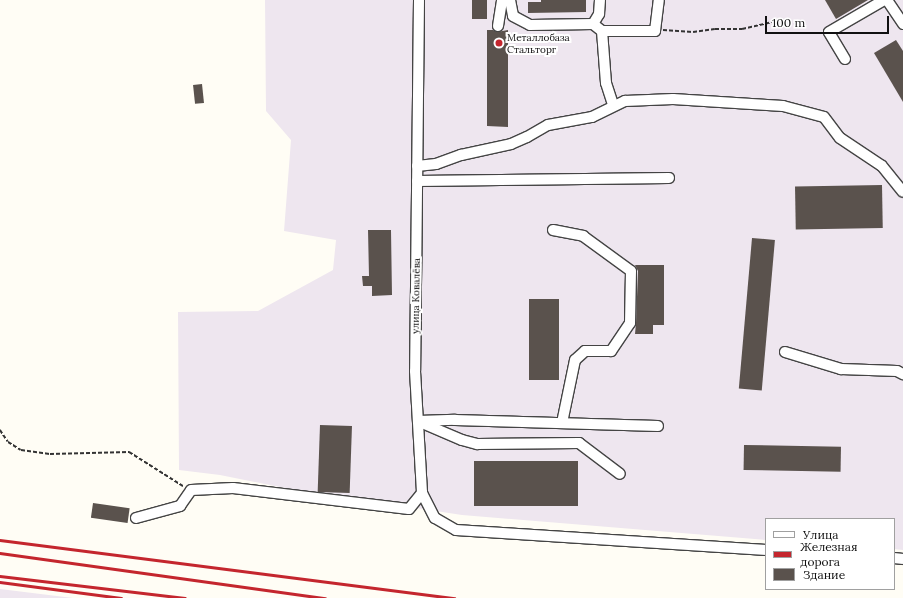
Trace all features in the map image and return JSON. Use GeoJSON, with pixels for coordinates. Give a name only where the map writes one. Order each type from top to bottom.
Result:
{"type":"FeatureCollection","features":[{"type":"Feature","properties":{"kind":"street","name":"улица Ковалёва"},"geometry":{"type":"LineString","coordinates":[[419,0],[415,372],[422,494],[435,518],[456,530],[765,550]]}},
{"type":"Feature","properties":{"kind":"street"},"geometry":{"type":"LineString","coordinates":[[498,26],[502,0]]}},
{"type":"Feature","properties":{"kind":"street"},"geometry":{"type":"LineString","coordinates":[[510,0],[514,16],[530,25],[593,24],[602,32],[655,31],[659,0]]}},
{"type":"Feature","properties":{"kind":"street"},"geometry":{"type":"LineString","coordinates":[[593,24],[599,14],[600,0]]}},
{"type":"Feature","properties":{"kind":"street"},"geometry":{"type":"LineString","coordinates":[[845,59],[829,32],[884,0]]}},
{"type":"Feature","properties":{"kind":"street"},"geometry":{"type":"LineString","coordinates":[[888,0],[903,24]]}},
{"type":"Feature","properties":{"kind":"street"},"geometry":{"type":"LineString","coordinates":[[602,32],[606,83],[613,105]]}},
{"type":"Feature","properties":{"kind":"street"},"geometry":{"type":"LineString","coordinates":[[417,166],[436,164],[461,155],[511,144],[548,126],[592,117],[613,105],[625,101],[673,98],[783,106],[824,117],[840,138],[882,166],[903,192]]}},
{"type":"Feature","properties":{"kind":"street"},"geometry":{"type":"LineString","coordinates":[[417,181],[669,178]]}},
{"type":"Feature","properties":{"kind":"street"},"geometry":{"type":"LineString","coordinates":[[553,230],[583,236],[631,271],[630,323],[611,351],[585,351],[575,360],[562,423]]}},
{"type":"Feature","properties":{"kind":"street"},"geometry":{"type":"LineString","coordinates":[[785,352],[841,369],[897,371],[903,374]]}},
{"type":"Feature","properties":{"kind":"street"},"geometry":{"type":"LineString","coordinates":[[418,421],[455,420],[658,426]]}},
{"type":"Feature","properties":{"kind":"street"},"geometry":{"type":"LineString","coordinates":[[418,421],[462,440],[478,444],[578,443],[620,474]]}},
{"type":"Feature","properties":{"kind":"street"},"geometry":{"type":"LineString","coordinates":[[136,518],[180,506],[191,490],[233,488],[409,509],[422,494]]}},
{"type":"Feature","properties":{"kind":"path"},"geometry":{"type":"LineString","coordinates":[[655,31],[742,30],[776,21]]}},
{"type":"Feature","properties":{"kind":"path"},"geometry":{"type":"LineString","coordinates":[[0,430],[8,442],[21,450],[50,454],[129,452],[150,464],[173,481],[191,490]]}},
{"type":"Feature","properties":{"kind":"shaded area"},"geometry":{"type":"Polygon","coordinates":[[[265,0],[903,0],[903,550],[895,549],[895,518],[765,518],[765,540],[462,515],[285,488],[220,475],[179,470],[178,312],[258,311],[333,270],[336,240],[284,231],[291,140],[266,111],[265,0]]]}},
{"type":"Feature","properties":{"kind":"shaded area"},"geometry":{"type":"Polygon","coordinates":[[[0,589],[73,598],[0,598],[0,589]]]}},
{"type":"Feature","properties":{"kind":"building"},"geometry":{"type":"Polygon","coordinates":[[[472,0],[487,0],[487,19],[472,19],[472,0]]]}},
{"type":"Feature","properties":{"kind":"building"},"geometry":{"type":"Polygon","coordinates":[[[541,0],[586,0],[586,12],[528,13],[528,2],[541,2],[541,0]]]}},
{"type":"Feature","properties":{"kind":"building"},"geometry":{"type":"Polygon","coordinates":[[[825,0],[868,0],[836,19],[825,0]]]}},
{"type":"Feature","properties":{"kind":"building"},"geometry":{"type":"Polygon","coordinates":[[[487,30],[497,32],[508,30],[508,127],[487,126],[487,30]]]}},
{"type":"Feature","properties":{"kind":"building"},"geometry":{"type":"Polygon","coordinates":[[[896,40],[903,51],[903,102],[874,53],[896,40]]]}},
{"type":"Feature","properties":{"kind":"building"},"geometry":{"type":"Polygon","coordinates":[[[202,84],[204,103],[195,104],[193,85],[202,84]]]}},
{"type":"Feature","properties":{"kind":"building"},"geometry":{"type":"Polygon","coordinates":[[[882,185],[883,228],[796,230],[795,187],[882,185]]]}},
{"type":"Feature","properties":{"kind":"building"},"geometry":{"type":"Polygon","coordinates":[[[368,230],[391,230],[392,295],[372,296],[372,286],[363,286],[362,276],[369,276],[368,230]]]}},
{"type":"Feature","properties":{"kind":"building"},"geometry":{"type":"Polygon","coordinates":[[[752,238],[775,240],[762,390],[739,388],[752,238]]]}},
{"type":"Feature","properties":{"kind":"building"},"geometry":{"type":"Polygon","coordinates":[[[635,265],[664,265],[664,325],[653,325],[653,334],[635,334],[638,271],[635,265]]]}},
{"type":"Feature","properties":{"kind":"building"},"geometry":{"type":"Polygon","coordinates":[[[529,299],[559,299],[559,380],[529,380],[529,299]]]}},
{"type":"Feature","properties":{"kind":"building"},"geometry":{"type":"Polygon","coordinates":[[[320,425],[352,426],[350,493],[318,492],[320,425]]]}},
{"type":"Feature","properties":{"kind":"building"},"geometry":{"type":"Polygon","coordinates":[[[744,445],[841,447],[841,472],[744,470],[744,445]]]}},
{"type":"Feature","properties":{"kind":"building"},"geometry":{"type":"Polygon","coordinates":[[[474,461],[578,461],[578,506],[474,506],[474,461]]]}},
{"type":"Feature","properties":{"kind":"building"},"geometry":{"type":"Polygon","coordinates":[[[93,503],[130,508],[128,523],[91,518],[93,503]]]}},
{"type":"Feature","properties":{"kind":"railway"},"geometry":{"type":"LineString","coordinates":[[0,540],[454,598]]}},
{"type":"Feature","properties":{"kind":"railway"},"geometry":{"type":"LineString","coordinates":[[0,553],[325,598]]}},
{"type":"Feature","properties":{"kind":"railway"},"geometry":{"type":"LineString","coordinates":[[0,576],[185,598]]}},
{"type":"Feature","properties":{"kind":"railway"},"geometry":{"type":"LineString","coordinates":[[0,582],[121,598]]}},
{"type":"Feature","properties":{"kind":"place","name":"Металлобаза Стальторг"},"geometry":{"type":"Point","coordinates":[499,43]}}]}
